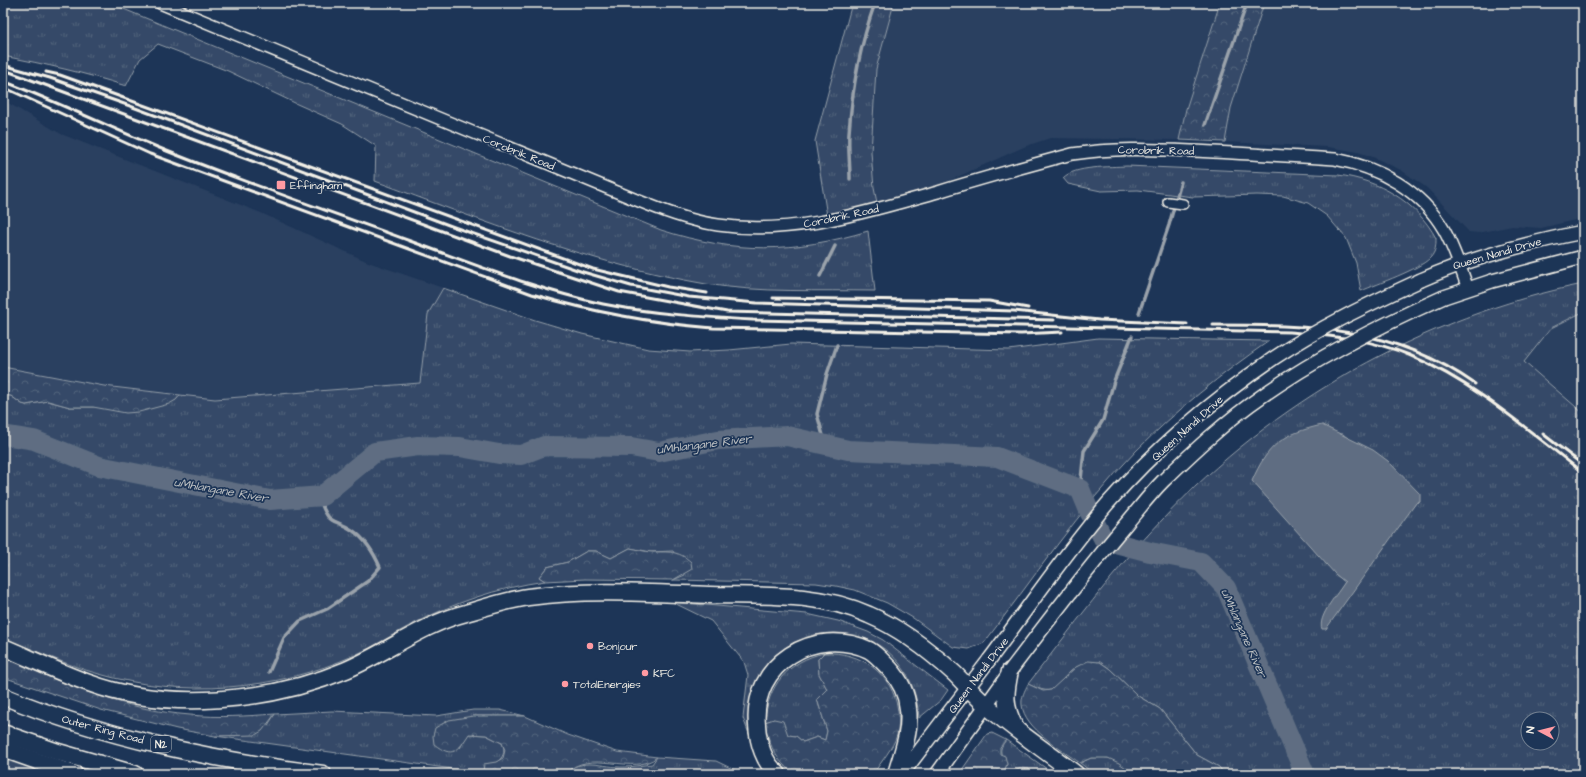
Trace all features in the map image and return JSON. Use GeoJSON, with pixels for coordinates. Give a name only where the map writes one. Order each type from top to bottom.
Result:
{"type":"FeatureCollection","features":[{"type":"Feature","properties":{"kind":"highway"},"geometry":{"type":"LineString","coordinates":[[3,647],[90,684],[121,692],[152,697],[222,699],[260,695],[327,678],[363,663],[426,629],[462,614],[525,598],[601,592],[791,597],[823,600],[845,605],[872,616],[929,652],[987,706],[1076,774]]}},
{"type":"Feature","properties":{"kind":"highway"},"geometry":{"type":"LineString","coordinates":[[778,774],[769,763],[759,742],[756,720],[759,696],[770,675],[785,658],[804,648],[825,642],[838,642],[869,650],[895,675],[905,694],[908,708],[909,726],[896,774]]}},
{"type":"Feature","properties":{"kind":"highway"},"geometry":{"type":"LineString","coordinates":[[1010,671],[1006,700],[1008,712],[1016,729]]}},
{"type":"Feature","properties":{"kind":"highway","name":"Outer Ring Road"},"geometry":{"type":"LineString","coordinates":[[3,696],[62,718],[162,745],[279,768],[324,774]]}},
{"type":"Feature","properties":{"kind":"highway"},"geometry":{"type":"LineString","coordinates":[[3,733],[58,752],[135,774]]}},
{"type":"Feature","properties":{"kind":"highway"},"geometry":{"type":"LineString","coordinates":[[3,749],[74,774]]}},
{"type":"Feature","properties":{"kind":"main road","name":"Queen Nandi Drive"},"geometry":{"type":"LineString","coordinates":[[902,774],[1108,503],[1180,432],[1225,394],[1275,358],[1363,307],[1458,263],[1500,250],[1583,232]]}},
{"type":"Feature","properties":{"kind":"main road","name":"Queen Nandi Drive"},"geometry":{"type":"LineString","coordinates":[[937,774],[987,706],[1010,671],[1077,582],[1162,482],[1212,436],[1260,397],[1332,351],[1393,319],[1444,297],[1468,289],[1583,258]]}},
{"type":"Feature","properties":{"kind":"street","name":"Corobrik Road"},"geometry":{"type":"LineString","coordinates":[[160,3],[674,215],[717,225],[749,228],[818,224],[863,213],[1040,163],[1091,151],[1129,149],[1335,159],[1364,166],[1390,178],[1412,193],[1433,214],[1444,230],[1468,289]]}},
{"type":"Feature","properties":{"kind":"street"},"geometry":{"type":"LineString","coordinates":[[1168,202],[1183,204]]}},
{"type":"Feature","properties":{"kind":"shaded area"},"geometry":{"type":"Polygon","coordinates":[[[894,3],[1220,3],[1186,109],[1179,140],[1050,138],[1026,146],[946,182],[877,203],[874,188],[871,152],[876,69],[894,3]]]}},
{"type":"Feature","properties":{"kind":"shaded area"},"geometry":{"type":"Polygon","coordinates":[[[1264,3],[1583,3],[1583,218],[1541,228],[1512,226],[1478,233],[1469,232],[1427,188],[1401,170],[1373,157],[1358,152],[1328,147],[1225,142],[1231,108],[1264,3]]]}},
{"type":"Feature","properties":{"kind":"shaded area"},"geometry":{"type":"Polygon","coordinates":[[[3,100],[61,134],[261,213],[368,262],[443,288],[428,314],[420,383],[215,399],[104,386],[3,367],[3,100]]]}},
{"type":"Feature","properties":{"kind":"shaded area"},"geometry":{"type":"Polygon","coordinates":[[[1583,312],[1583,413],[1523,362],[1551,328],[1583,312]]]}},
{"type":"Feature","properties":{"kind":"shaded area"},"geometry":{"type":"Polygon","coordinates":[[[1322,425],[1373,450],[1388,461],[1420,494],[1420,502],[1416,503],[1326,629],[1322,629],[1322,618],[1345,582],[1335,574],[1252,481],[1264,458],[1278,442],[1297,432],[1322,425]]]}},
{"type":"Feature","properties":{"kind":"green space"},"geometry":{"type":"Polygon","coordinates":[[[3,3],[109,3],[661,230],[688,238],[740,247],[764,248],[815,244],[868,231],[875,291],[769,290],[706,284],[621,265],[538,240],[375,181],[376,146],[342,124],[228,71],[158,44],[140,59],[126,86],[65,69],[3,56],[3,3]]]}},
{"type":"Feature","properties":{"kind":"green space"},"geometry":{"type":"Polygon","coordinates":[[[852,3],[894,3],[876,69],[871,152],[874,188],[877,203],[827,216],[815,141],[852,3]]]}},
{"type":"Feature","properties":{"kind":"green space"},"geometry":{"type":"Polygon","coordinates":[[[1220,3],[1264,3],[1231,108],[1225,142],[1179,140],[1186,109],[1220,3]]]}},
{"type":"Feature","properties":{"kind":"green space"},"geometry":{"type":"Polygon","coordinates":[[[1127,166],[1338,175],[1353,178],[1381,187],[1407,203],[1428,225],[1436,238],[1435,248],[1430,258],[1417,267],[1361,291],[1356,263],[1346,238],[1327,216],[1308,203],[1283,196],[1257,195],[1193,197],[1138,190],[1101,191],[1068,184],[1063,178],[1075,171],[1084,169],[1127,166]]]}},
{"type":"Feature","properties":{"kind":"green space"},"geometry":{"type":"Polygon","coordinates":[[[1583,284],[1583,312],[1551,328],[1524,362],[1583,413],[1583,774],[1224,774],[1219,767],[1197,755],[1160,709],[1138,696],[1110,669],[1100,662],[1075,668],[1050,690],[1045,690],[1028,684],[1126,559],[1205,477],[1252,438],[1302,402],[1354,370],[1409,342],[1465,318],[1524,298],[1583,284]],[[1322,425],[1335,574],[1345,582],[1325,613],[1416,503],[1420,502],[1343,434],[1336,433],[1322,425]]]}},
{"type":"Feature","properties":{"kind":"green space"},"geometry":{"type":"Polygon","coordinates":[[[443,288],[535,320],[582,334],[648,349],[690,352],[791,344],[1009,350],[1098,338],[1269,341],[1200,393],[1167,421],[1136,451],[1095,497],[1057,545],[984,643],[969,649],[953,647],[913,618],[887,603],[855,590],[816,583],[673,580],[685,575],[673,551],[651,552],[630,548],[611,558],[596,551],[587,551],[568,562],[547,567],[539,577],[545,581],[493,592],[459,603],[411,625],[355,655],[293,677],[261,683],[228,687],[196,688],[131,682],[74,666],[3,637],[3,395],[11,396],[22,404],[26,405],[48,401],[70,407],[93,407],[176,400],[180,395],[215,399],[420,383],[428,314],[443,288]]]}},
{"type":"Feature","properties":{"kind":"green space"},"geometry":{"type":"Polygon","coordinates":[[[3,367],[104,386],[180,395],[176,400],[169,404],[139,412],[126,413],[93,407],[70,407],[48,401],[26,405],[22,404],[11,396],[3,395],[3,367]]]}},
{"type":"Feature","properties":{"kind":"green space"},"geometry":{"type":"Polygon","coordinates":[[[630,548],[649,552],[668,552],[682,555],[691,562],[692,569],[673,580],[585,579],[545,581],[539,577],[547,567],[568,562],[587,551],[596,551],[611,558],[630,548]]]}},
{"type":"Feature","properties":{"kind":"green space"},"geometry":{"type":"Polygon","coordinates":[[[672,602],[807,614],[838,621],[868,632],[883,640],[948,690],[941,700],[919,718],[909,678],[887,651],[858,636],[826,633],[795,642],[769,662],[752,693],[749,734],[743,718],[748,675],[744,662],[711,621],[672,602]]]}},
{"type":"Feature","properties":{"kind":"green space"},"geometry":{"type":"Polygon","coordinates":[[[824,653],[818,659],[819,674],[827,689],[817,699],[827,731],[825,740],[817,737],[803,742],[796,736],[788,735],[774,719],[765,722],[767,709],[775,686],[790,669],[800,662],[824,653]]]}},
{"type":"Feature","properties":{"kind":"green space"},"geometry":{"type":"Polygon","coordinates":[[[824,653],[837,653],[862,660],[882,675],[895,698],[899,717],[897,735],[890,750],[873,774],[794,774],[782,763],[774,751],[768,737],[765,722],[774,719],[783,721],[788,735],[796,736],[803,742],[817,737],[825,740],[827,731],[817,699],[827,689],[819,674],[818,659],[824,653]]]}},
{"type":"Feature","properties":{"kind":"green space"},"geometry":{"type":"Polygon","coordinates":[[[3,657],[71,686],[141,708],[201,716],[275,714],[262,731],[255,735],[215,736],[177,729],[101,710],[3,677],[3,657]]]}},
{"type":"Feature","properties":{"kind":"green space"},"geometry":{"type":"Polygon","coordinates":[[[1088,661],[1100,662],[1110,669],[1138,696],[1160,709],[1197,755],[1219,767],[1224,774],[1133,773],[1119,763],[1108,758],[1091,758],[1080,763],[1045,738],[1029,722],[1024,714],[1022,699],[1028,684],[1043,691],[1051,690],[1076,667],[1088,661]]]}},
{"type":"Feature","properties":{"kind":"green space"},"geometry":{"type":"Polygon","coordinates":[[[473,710],[500,710],[525,716],[473,716],[460,748],[468,734],[486,735],[502,743],[504,748],[504,753],[500,760],[483,771],[489,774],[215,736],[234,735],[268,725],[275,714],[332,711],[436,716],[473,710]]]}},
{"type":"Feature","properties":{"kind":"green space"},"geometry":{"type":"Polygon","coordinates":[[[473,716],[525,716],[568,735],[617,752],[657,757],[647,762],[636,764],[599,762],[586,763],[575,766],[565,774],[489,774],[483,771],[484,764],[496,762],[503,758],[505,750],[502,743],[486,735],[469,734],[458,749],[451,752],[441,749],[434,744],[433,736],[435,728],[449,720],[473,716]]]}},
{"type":"Feature","properties":{"kind":"green space"},"geometry":{"type":"Polygon","coordinates":[[[992,733],[1006,740],[1000,747],[1000,754],[1005,756],[1007,764],[1003,774],[959,774],[987,734],[992,733]]]}},
{"type":"Feature","properties":{"kind":"green space"},"geometry":{"type":"Polygon","coordinates":[[[1006,740],[1054,774],[1031,774],[1029,769],[1015,771],[1014,774],[1003,774],[1007,764],[1001,755],[1001,749],[1006,740]]]}},
{"type":"Feature","properties":{"kind":"green space"},"geometry":{"type":"Polygon","coordinates":[[[3,756],[56,774],[6,773],[3,771],[3,756]]]}},
{"type":"Feature","properties":{"kind":"green space"},"geometry":{"type":"Polygon","coordinates":[[[657,757],[716,761],[743,774],[565,774],[578,765],[593,764],[627,767],[652,764],[657,757]]]}},
{"type":"Feature","properties":{"kind":"green space"},"geometry":{"type":"Polygon","coordinates":[[[1091,758],[1113,759],[1132,771],[1143,774],[1094,774],[1080,763],[1091,758]]]}},
{"type":"Feature","properties":{"kind":"green space"},"geometry":{"type":"Polygon","coordinates":[[[1021,768],[1029,769],[1031,774],[1014,774],[1015,771],[1021,768]]]}},
{"type":"Feature","properties":{"kind":"waterway"},"geometry":{"type":"LineString","coordinates":[[850,179],[849,139],[852,100],[861,51],[875,3]]}},
{"type":"Feature","properties":{"kind":"waterway"},"geometry":{"type":"LineString","coordinates":[[1205,125],[1247,3]]}},
{"type":"Feature","properties":{"kind":"waterway"},"geometry":{"type":"LineString","coordinates":[[1139,313],[1169,225],[1181,182]]}},
{"type":"Feature","properties":{"kind":"waterway"},"geometry":{"type":"LineString","coordinates":[[820,276],[835,246]]}},
{"type":"Feature","properties":{"kind":"waterway"},"geometry":{"type":"LineString","coordinates":[[1080,489],[1084,451],[1103,420],[1114,381],[1132,336]]}},
{"type":"Feature","properties":{"kind":"waterway"},"geometry":{"type":"LineString","coordinates":[[837,345],[827,374],[817,414],[824,439],[842,448]]}},
{"type":"Feature","properties":{"kind":"waterway","name":"uMhlangane River"},"geometry":{"type":"LineString","coordinates":[[3,435],[34,440],[99,466],[270,500],[322,496],[375,452],[418,446],[460,447],[499,454],[521,455],[544,446],[631,447],[659,452],[718,440],[787,436],[848,450],[997,457],[1080,489],[1104,540],[1150,552],[1201,562],[1226,588],[1305,774]]}},
{"type":"Feature","properties":{"kind":"waterway"},"geometry":{"type":"LineString","coordinates":[[269,672],[284,638],[300,621],[327,609],[368,581],[380,567],[372,551],[361,537],[352,530],[329,518],[323,509],[320,500],[333,487]]}},
{"type":"Feature","properties":{"kind":"railway"},"geometry":{"type":"LineString","coordinates":[[3,65],[50,78],[130,106],[454,227],[583,272],[631,286],[689,297],[757,303],[1014,311],[1099,320],[1187,324]]}},
{"type":"Feature","properties":{"kind":"railway"},"geometry":{"type":"LineString","coordinates":[[7,71],[510,256],[619,292],[727,312],[1054,320]]}},
{"type":"Feature","properties":{"kind":"railway"},"geometry":{"type":"LineString","coordinates":[[46,72],[60,75],[110,93],[593,269],[668,287],[707,293]]}},
{"type":"Feature","properties":{"kind":"railway"},"geometry":{"type":"LineString","coordinates":[[3,81],[188,160],[251,184],[506,276],[603,304],[659,313],[753,320],[1290,332],[1351,339],[1380,345],[1409,355],[1456,379],[1500,408],[1583,473]]}},
{"type":"Feature","properties":{"kind":"railway"},"geometry":{"type":"LineString","coordinates":[[3,87],[150,154],[532,294],[577,306],[644,320],[713,328],[1021,334],[1062,332]]}},
{"type":"Feature","properties":{"kind":"railway"},"geometry":{"type":"LineString","coordinates":[[773,298],[989,301],[1028,308]]}},
{"type":"Feature","properties":{"kind":"railway"},"geometry":{"type":"LineString","coordinates":[[1213,325],[1316,328],[1381,340],[1413,350],[1444,365],[1475,384]]}},
{"type":"Feature","properties":{"kind":"railway"},"geometry":{"type":"LineString","coordinates":[[1543,434],[1583,465]]}},
{"type":"Feature","properties":{"kind":"place","name":"Effingham"},"geometry":{"type":"Point","coordinates":[281,185]}},
{"type":"Feature","properties":{"kind":"place","name":"Bonjour"},"geometry":{"type":"Point","coordinates":[590,646]}},
{"type":"Feature","properties":{"kind":"place","name":"KFC"},"geometry":{"type":"Point","coordinates":[645,673]}},
{"type":"Feature","properties":{"kind":"place","name":"TotalEnergies"},"geometry":{"type":"Point","coordinates":[565,684]}}]}
